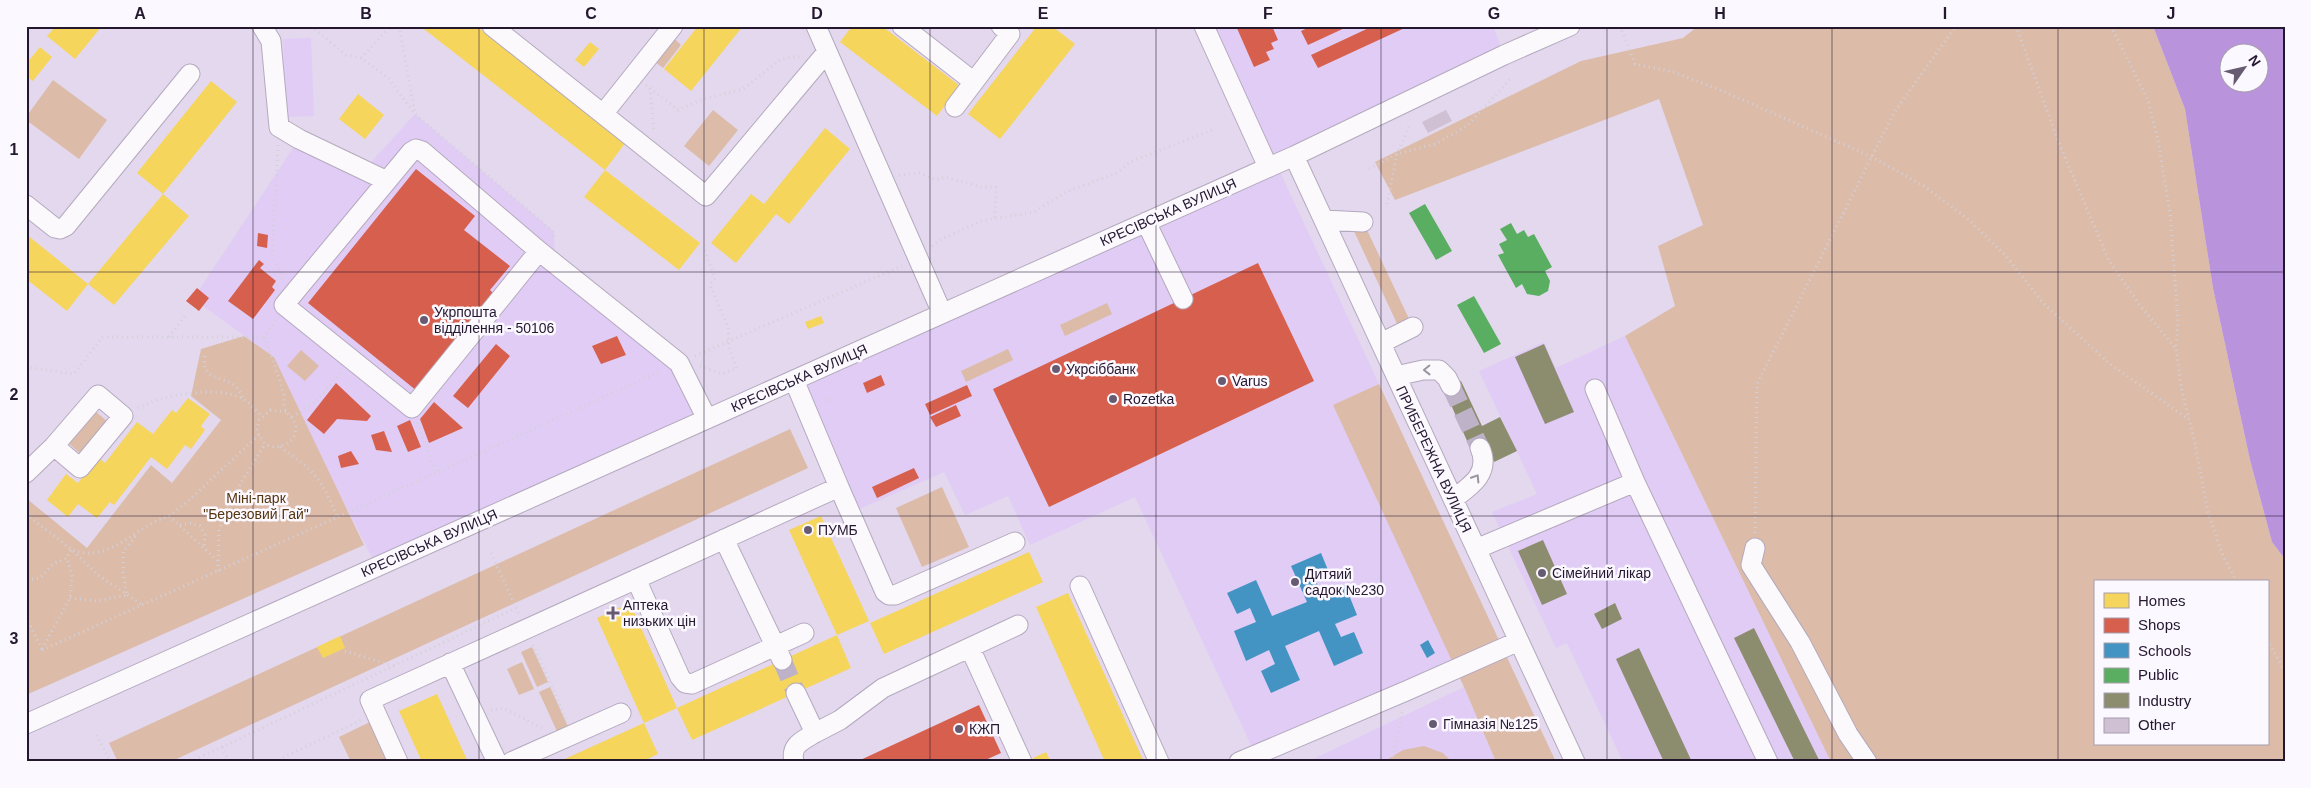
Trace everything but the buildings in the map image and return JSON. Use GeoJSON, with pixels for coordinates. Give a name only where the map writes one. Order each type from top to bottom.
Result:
{"type":"FeatureCollection","features":[{"type":"Feature","properties":{"kind":"street"},"geometry":{"type":"LineString","coordinates":[[262,26],[271,41],[279,127],[299,140],[387,181]]}},
{"type":"Feature","properties":{"kind":"street"},"geometry":{"type":"LineString","coordinates":[[492,26],[706,196],[825,36]]}},
{"type":"Feature","properties":{"kind":"street"},"geometry":{"type":"LineString","coordinates":[[603,114],[673,26]]}},
{"type":"Feature","properties":{"kind":"street"},"geometry":{"type":"LineString","coordinates":[[902,26],[974,82]]}},
{"type":"Feature","properties":{"kind":"street"},"geometry":{"type":"LineString","coordinates":[[955,107],[1010,34],[1001,26]]}},
{"type":"Feature","properties":{"kind":"street"},"geometry":{"type":"LineString","coordinates":[[1204,26],[1268,167]]}},
{"type":"Feature","properties":{"kind":"street","name":"КРЕСІВСЬКА ВУЛИЦЯ"},"geometry":{"type":"LineString","coordinates":[[26,724],[1294,156],[1496,59],[1570,26]]}},
{"type":"Feature","properties":{"kind":"street"},"geometry":{"type":"LineString","coordinates":[[825,36],[879,170],[942,313]]}},
{"type":"Feature","properties":{"kind":"street"},"geometry":{"type":"LineString","coordinates":[[26,205],[55,228],[60,229],[66,226],[190,74]]}},
{"type":"Feature","properties":{"kind":"street"},"geometry":{"type":"LineString","coordinates":[[539,251],[412,408],[284,305],[411,152],[416,149],[422,151],[539,251],[682,362],[707,419]]}},
{"type":"Feature","properties":{"kind":"street","name":"ПРИБЕРЕЖНА ВУЛИЦЯ"},"geometry":{"type":"LineString","coordinates":[[1294,156],[1575,762]]}},
{"type":"Feature","properties":{"kind":"street"},"geometry":{"type":"LineString","coordinates":[[1324,220],[1363,222]]}},
{"type":"Feature","properties":{"kind":"street"},"geometry":{"type":"LineString","coordinates":[[1146,222],[1183,299]]}},
{"type":"Feature","properties":{"kind":"street"},"geometry":{"type":"LineString","coordinates":[[1381,343],[1413,327]]}},
{"type":"Feature","properties":{"kind":"street"},"geometry":{"type":"LineString","coordinates":[[1396,376],[1423,370],[1439,370],[1448,378],[1451,386]]}},
{"type":"Feature","properties":{"kind":"street"},"geometry":{"type":"LineString","coordinates":[[794,380],[885,592],[889,595],[895,595],[1015,542]]}},
{"type":"Feature","properties":{"kind":"street"},"geometry":{"type":"LineString","coordinates":[[1595,389],[1635,482],[1768,762]]}},
{"type":"Feature","properties":{"kind":"street"},"geometry":{"type":"LineString","coordinates":[[26,473],[54,446],[98,395],[123,416],[80,468],[54,446]]}},
{"type":"Feature","properties":{"kind":"street"},"geometry":{"type":"LineString","coordinates":[[1453,498],[1476,482],[1481,470],[1483,455],[1480,448]]}},
{"type":"Feature","properties":{"kind":"street"},"geometry":{"type":"LineString","coordinates":[[1476,549],[1635,482]]}},
{"type":"Feature","properties":{"kind":"street"},"geometry":{"type":"LineString","coordinates":[[398,762],[370,700],[839,487]]}},
{"type":"Feature","properties":{"kind":"street"},"geometry":{"type":"LineString","coordinates":[[724,539],[779,653]]}},
{"type":"Feature","properties":{"kind":"street"},"geometry":{"type":"LineString","coordinates":[[1755,548],[1751,565],[1800,642],[1848,734],[1867,762]]}},
{"type":"Feature","properties":{"kind":"street"},"geometry":{"type":"LineString","coordinates":[[636,579],[680,678],[685,683],[692,684],[779,653],[804,633]]}},
{"type":"Feature","properties":{"kind":"street"},"geometry":{"type":"LineString","coordinates":[[1080,586],[1159,762]]}},
{"type":"Feature","properties":{"kind":"street"},"geometry":{"type":"LineString","coordinates":[[794,762],[793,751],[796,744],[840,720],[883,688],[1018,625]]}},
{"type":"Feature","properties":{"kind":"street"},"geometry":{"type":"LineString","coordinates":[[1239,762],[1406,691],[1518,640]]}},
{"type":"Feature","properties":{"kind":"street"},"geometry":{"type":"LineString","coordinates":[[970,648],[1022,762]]}},
{"type":"Feature","properties":{"kind":"street"},"geometry":{"type":"LineString","coordinates":[[450,663],[497,762]]}},
{"type":"Feature","properties":{"kind":"street"},"geometry":{"type":"LineString","coordinates":[[796,693],[815,733]]}},
{"type":"Feature","properties":{"kind":"street"},"geometry":{"type":"LineString","coordinates":[[511,762],[621,713]]}},
{"type":"Feature","properties":{"kind":"path"},"geometry":{"type":"LineString","coordinates":[[311,26],[346,55],[360,58],[389,79],[415,114],[554,232]]}},
{"type":"Feature","properties":{"kind":"path"},"geometry":{"type":"LineString","coordinates":[[360,58],[391,26]]}},
{"type":"Feature","properties":{"kind":"path"},"geometry":{"type":"LineString","coordinates":[[399,26],[415,114]]}},
{"type":"Feature","properties":{"kind":"path"},"geometry":{"type":"LineString","coordinates":[[1620,26],[1635,64],[1673,72],[1872,157],[1924,186],[1969,220],[2005,255],[2044,304],[2110,364],[2188,419]]}},
{"type":"Feature","properties":{"kind":"path"},"geometry":{"type":"LineString","coordinates":[[1755,548],[1757,384],[1895,111],[1956,26]]}},
{"type":"Feature","properties":{"kind":"path"},"geometry":{"type":"LineString","coordinates":[[2016,26],[2058,143],[2109,261],[2139,304],[2176,348]]}},
{"type":"Feature","properties":{"kind":"path"},"geometry":{"type":"LineString","coordinates":[[2111,26],[2148,100],[2158,140],[2170,213],[2178,321],[2176,348],[2182,392],[2208,513],[2223,556],[2236,580]]}},
{"type":"Feature","properties":{"kind":"path"},"geometry":{"type":"LineString","coordinates":[[635,74],[678,110],[700,100],[743,89],[781,59],[825,36]]}},
{"type":"Feature","properties":{"kind":"path"},"geometry":{"type":"LineString","coordinates":[[648,58],[656,156]]}},
{"type":"Feature","properties":{"kind":"path"},"geometry":{"type":"LineString","coordinates":[[1369,169],[1396,154],[1435,144],[1467,126],[1512,77]]}},
{"type":"Feature","properties":{"kind":"path"},"geometry":{"type":"LineString","coordinates":[[1387,204],[1396,154],[1410,124]]}},
{"type":"Feature","properties":{"kind":"path"},"geometry":{"type":"LineString","coordinates":[[279,127],[272,254],[282,274],[284,305],[265,337],[284,394],[286,412]]}},
{"type":"Feature","properties":{"kind":"path"},"geometry":{"type":"LineString","coordinates":[[42,650],[729,341],[918,259],[940,240],[981,221],[1034,212],[1066,192],[1117,172],[1130,162],[1215,129]]}},
{"type":"Feature","properties":{"kind":"path"},"geometry":{"type":"LineString","coordinates":[[879,170],[900,175],[920,173],[936,180],[945,177],[981,187],[996,187],[995,219]]}},
{"type":"Feature","properties":{"kind":"path"},"geometry":{"type":"LineString","coordinates":[[682,362],[722,374],[737,368],[729,348],[728,327],[710,285],[714,278],[704,249]]}},
{"type":"Feature","properties":{"kind":"path"},"geometry":{"type":"LineString","coordinates":[[169,337],[187,312]]}},
{"type":"Feature","properties":{"kind":"path"},"geometry":{"type":"LineString","coordinates":[[26,367],[74,374],[102,337],[265,337]]}},
{"type":"Feature","properties":{"kind":"path"},"geometry":{"type":"LineString","coordinates":[[206,356],[204,363],[207,372],[218,379],[234,385],[244,399],[262,416]]}},
{"type":"Feature","properties":{"kind":"path"},"geometry":{"type":"LineString","coordinates":[[292,417],[316,401],[352,360]]}},
{"type":"Feature","properties":{"kind":"path"},"geometry":{"type":"LineString","coordinates":[[123,416],[149,401],[183,394],[209,392],[229,394],[244,399]]}},
{"type":"Feature","properties":{"kind":"path"},"geometry":{"type":"LineString","coordinates":[[825,400],[832,398]]}},
{"type":"Feature","properties":{"kind":"path"},"geometry":{"type":"LineString","coordinates":[[412,408],[436,472]]}},
{"type":"Feature","properties":{"kind":"path"},"geometry":{"type":"LineString","coordinates":[[280,447],[290,442],[296,427],[292,417],[286,412],[275,409],[262,416],[257,427],[258,434],[266,444],[280,447],[314,472],[328,494],[337,517]]}},
{"type":"Feature","properties":{"kind":"path"},"geometry":{"type":"LineString","coordinates":[[71,549],[83,554],[100,552],[136,535],[160,518],[169,516],[187,502],[258,434]]}},
{"type":"Feature","properties":{"kind":"path"},"geometry":{"type":"LineString","coordinates":[[218,570],[219,530],[228,504],[266,444]]}},
{"type":"Feature","properties":{"kind":"path"},"geometry":{"type":"LineString","coordinates":[[26,514],[71,549],[98,575],[142,604]]}},
{"type":"Feature","properties":{"kind":"path"},"geometry":{"type":"LineString","coordinates":[[169,516],[218,561]]}},
{"type":"Feature","properties":{"kind":"path"},"geometry":{"type":"LineString","coordinates":[[180,526],[191,523],[200,526],[206,535],[204,548]]}},
{"type":"Feature","properties":{"kind":"path"},"geometry":{"type":"LineString","coordinates":[[127,595],[123,572],[123,552],[136,535]]}},
{"type":"Feature","properties":{"kind":"path"},"geometry":{"type":"LineString","coordinates":[[42,650],[70,598],[72,577],[67,558],[71,549]]}},
{"type":"Feature","properties":{"kind":"path"},"geometry":{"type":"LineString","coordinates":[[491,553],[573,734]]}},
{"type":"Feature","properties":{"kind":"path"},"geometry":{"type":"LineString","coordinates":[[32,579],[40,578],[53,564],[67,558]]}},
{"type":"Feature","properties":{"kind":"path"},"geometry":{"type":"LineString","coordinates":[[70,598],[98,601],[127,595]]}},
{"type":"Feature","properties":{"kind":"path"},"geometry":{"type":"LineString","coordinates":[[190,762],[516,608]]}},
{"type":"Feature","properties":{"kind":"path"},"geometry":{"type":"LineString","coordinates":[[26,616],[42,650]]}},
{"type":"Feature","properties":{"kind":"path"},"geometry":{"type":"LineString","coordinates":[[2268,642],[2285,671]]}},
{"type":"Feature","properties":{"kind":"path"},"geometry":{"type":"LineString","coordinates":[[1392,762],[1406,691]]}},
{"type":"Feature","properties":{"kind":"path"},"geometry":{"type":"LineString","coordinates":[[274,762],[376,713]]}},
{"type":"Feature","properties":{"kind":"path"},"geometry":{"type":"LineString","coordinates":[[97,735],[110,762]]}},
{"type":"Feature","properties":{"kind":"path"},"geometry":{"type":"LineString","coordinates":[[222,747],[229,762]]}},
{"type":"Feature","properties":{"kind":"shaded area"},"geometry":{"type":"Polygon","coordinates":[[[1204,26],[1493,26],[1504,55],[1268,167],[1204,26]]]}},
{"type":"Feature","properties":{"kind":"shaded area"},"geometry":{"type":"Polygon","coordinates":[[[2153,26],[2285,26],[2285,559],[2272,542],[2250,460],[2213,288],[2185,109],[2153,26]]]}},
{"type":"Feature","properties":{"kind":"shaded area"},"geometry":{"type":"Polygon","coordinates":[[[311,38],[314,116],[286,117],[283,39],[311,38]]]}},
{"type":"Feature","properties":{"kind":"shaded area"},"geometry":{"type":"Polygon","coordinates":[[[415,114],[554,232],[555,263],[679,363],[707,419],[377,567],[314,444],[274,357],[193,299],[299,139],[364,170],[415,114]]]}},
{"type":"Feature","properties":{"kind":"shaded area"},"geometry":{"type":"Polygon","coordinates":[[[1280,172],[1379,384],[1334,406],[1455,667],[1257,758],[1135,497],[1030,545],[1008,496],[965,515],[944,472],[841,517],[787,391],[1280,172]]]}},
{"type":"Feature","properties":{"kind":"shaded area"},"geometry":{"type":"Polygon","coordinates":[[[1625,336],[1831,762],[1623,762],[1567,643],[1556,648],[1492,512],[1537,494],[1479,371],[1544,342],[1556,368],[1625,336]]]}},
{"type":"Feature","properties":{"kind":"shaded area","name":"Гімназія №125"},"geometry":{"type":"Polygon","coordinates":[[[1464,687],[1496,762],[1307,762],[1464,687]]]}},
{"type":"Feature","properties":{"kind":"green space"},"geometry":{"type":"Polygon","coordinates":[[[1698,26],[2153,26],[2185,109],[2213,288],[2250,460],[2272,542],[2285,559],[2285,762],[1831,762],[1625,336],[1675,306],[1658,246],[1703,225],[1659,99],[1395,200],[1375,162],[1581,61],[1683,38],[1698,26]]]}},
{"type":"Feature","properties":{"kind":"green space"},"geometry":{"type":"Polygon","coordinates":[[[674,38],[681,45],[663,68],[655,62],[674,38]]]}},
{"type":"Feature","properties":{"kind":"green space"},"geometry":{"type":"Polygon","coordinates":[[[53,80],[107,120],[79,159],[26,120],[26,117],[53,80]]]}},
{"type":"Feature","properties":{"kind":"green space"},"geometry":{"type":"Polygon","coordinates":[[[713,110],[738,130],[709,166],[684,146],[713,110]]]}},
{"type":"Feature","properties":{"kind":"green space"},"geometry":{"type":"Polygon","coordinates":[[[1353,229],[1367,230],[1411,323],[1399,328],[1353,229]]]}},
{"type":"Feature","properties":{"kind":"green space"},"geometry":{"type":"Polygon","coordinates":[[[1107,303],[1112,314],[1065,336],[1060,325],[1107,303]]]}},
{"type":"Feature","properties":{"kind":"green space","name":"Міні-парк \"Березовий Гай\""},"geometry":{"type":"Polygon","coordinates":[[[244,336],[274,357],[364,545],[26,695],[26,498],[87,548],[151,465],[172,483],[221,420],[191,396],[201,349],[244,336]]]}},
{"type":"Feature","properties":{"kind":"green space"},"geometry":{"type":"Polygon","coordinates":[[[1008,349],[1013,360],[966,382],[961,371],[1008,349]]]}},
{"type":"Feature","properties":{"kind":"green space"},"geometry":{"type":"Polygon","coordinates":[[[301,350],[319,366],[305,381],[287,366],[301,350]]]}},
{"type":"Feature","properties":{"kind":"green space"},"geometry":{"type":"Polygon","coordinates":[[[1379,384],[1556,762],[1496,762],[1464,687],[1333,405],[1379,384]]]}},
{"type":"Feature","properties":{"kind":"green space"},"geometry":{"type":"Polygon","coordinates":[[[94,410],[109,423],[82,455],[67,442],[94,410]]]}},
{"type":"Feature","properties":{"kind":"green space"},"geometry":{"type":"Polygon","coordinates":[[[790,429],[808,468],[170,762],[118,762],[109,743],[790,429]]]}},
{"type":"Feature","properties":{"kind":"green space"},"geometry":{"type":"Polygon","coordinates":[[[942,487],[969,547],[922,567],[896,508],[942,487]]]}},
{"type":"Feature","properties":{"kind":"green space"},"geometry":{"type":"Polygon","coordinates":[[[532,647],[548,682],[537,687],[521,652],[532,647]]]}},
{"type":"Feature","properties":{"kind":"green space"},"geometry":{"type":"Polygon","coordinates":[[[522,662],[534,689],[519,695],[507,669],[522,662]]]}},
{"type":"Feature","properties":{"kind":"green space"},"geometry":{"type":"Polygon","coordinates":[[[550,687],[571,733],[560,738],[539,692],[550,687]]]}},
{"type":"Feature","properties":{"kind":"green space"},"geometry":{"type":"Polygon","coordinates":[[[374,720],[390,762],[351,762],[339,737],[374,720]]]}},
{"type":"Feature","properties":{"kind":"green space"},"geometry":{"type":"Polygon","coordinates":[[[1424,746],[1443,753],[1452,762],[1383,762],[1403,750],[1424,746]]]}},
{"type":"Feature","properties":{"kind":"tunnel"},"geometry":{"type":"LineString","coordinates":[[1451,386],[1480,448]]}},
{"type":"Feature","properties":{"kind":"tunnel"},"geometry":{"type":"LineString","coordinates":[[782,660],[796,693]]}},
{"type":"Feature","properties":{"kind":"place","name":"Укрпошта відділення - 50106"},"geometry":{"type":"Point","coordinates":[424,320]}},
{"type":"Feature","properties":{"kind":"place","name":"Укрсіббанк"},"geometry":{"type":"Point","coordinates":[1056,369]}},
{"type":"Feature","properties":{"kind":"place","name":"Varus"},"geometry":{"type":"Point","coordinates":[1222,381]}},
{"type":"Feature","properties":{"kind":"place","name":"Rozetka"},"geometry":{"type":"Point","coordinates":[1113,399]}},
{"type":"Feature","properties":{"kind":"place","name":"ПУМБ"},"geometry":{"type":"Point","coordinates":[808,530]}},
{"type":"Feature","properties":{"kind":"place","name":"Сімейний лікар"},"geometry":{"type":"Point","coordinates":[1542,573]}},
{"type":"Feature","properties":{"kind":"place","name":"Дитяий садок №230"},"geometry":{"type":"Point","coordinates":[1295,582]}},
{"type":"Feature","properties":{"kind":"place","name":"Аптека низьких цін"},"geometry":{"type":"Point","coordinates":[613,613]}},
{"type":"Feature","properties":{"kind":"place","name":"Гімназія №125"},"geometry":{"type":"Point","coordinates":[1433,724]}},
{"type":"Feature","properties":{"kind":"place","name":"КЖП"},"geometry":{"type":"Point","coordinates":[959,729]}}]}
